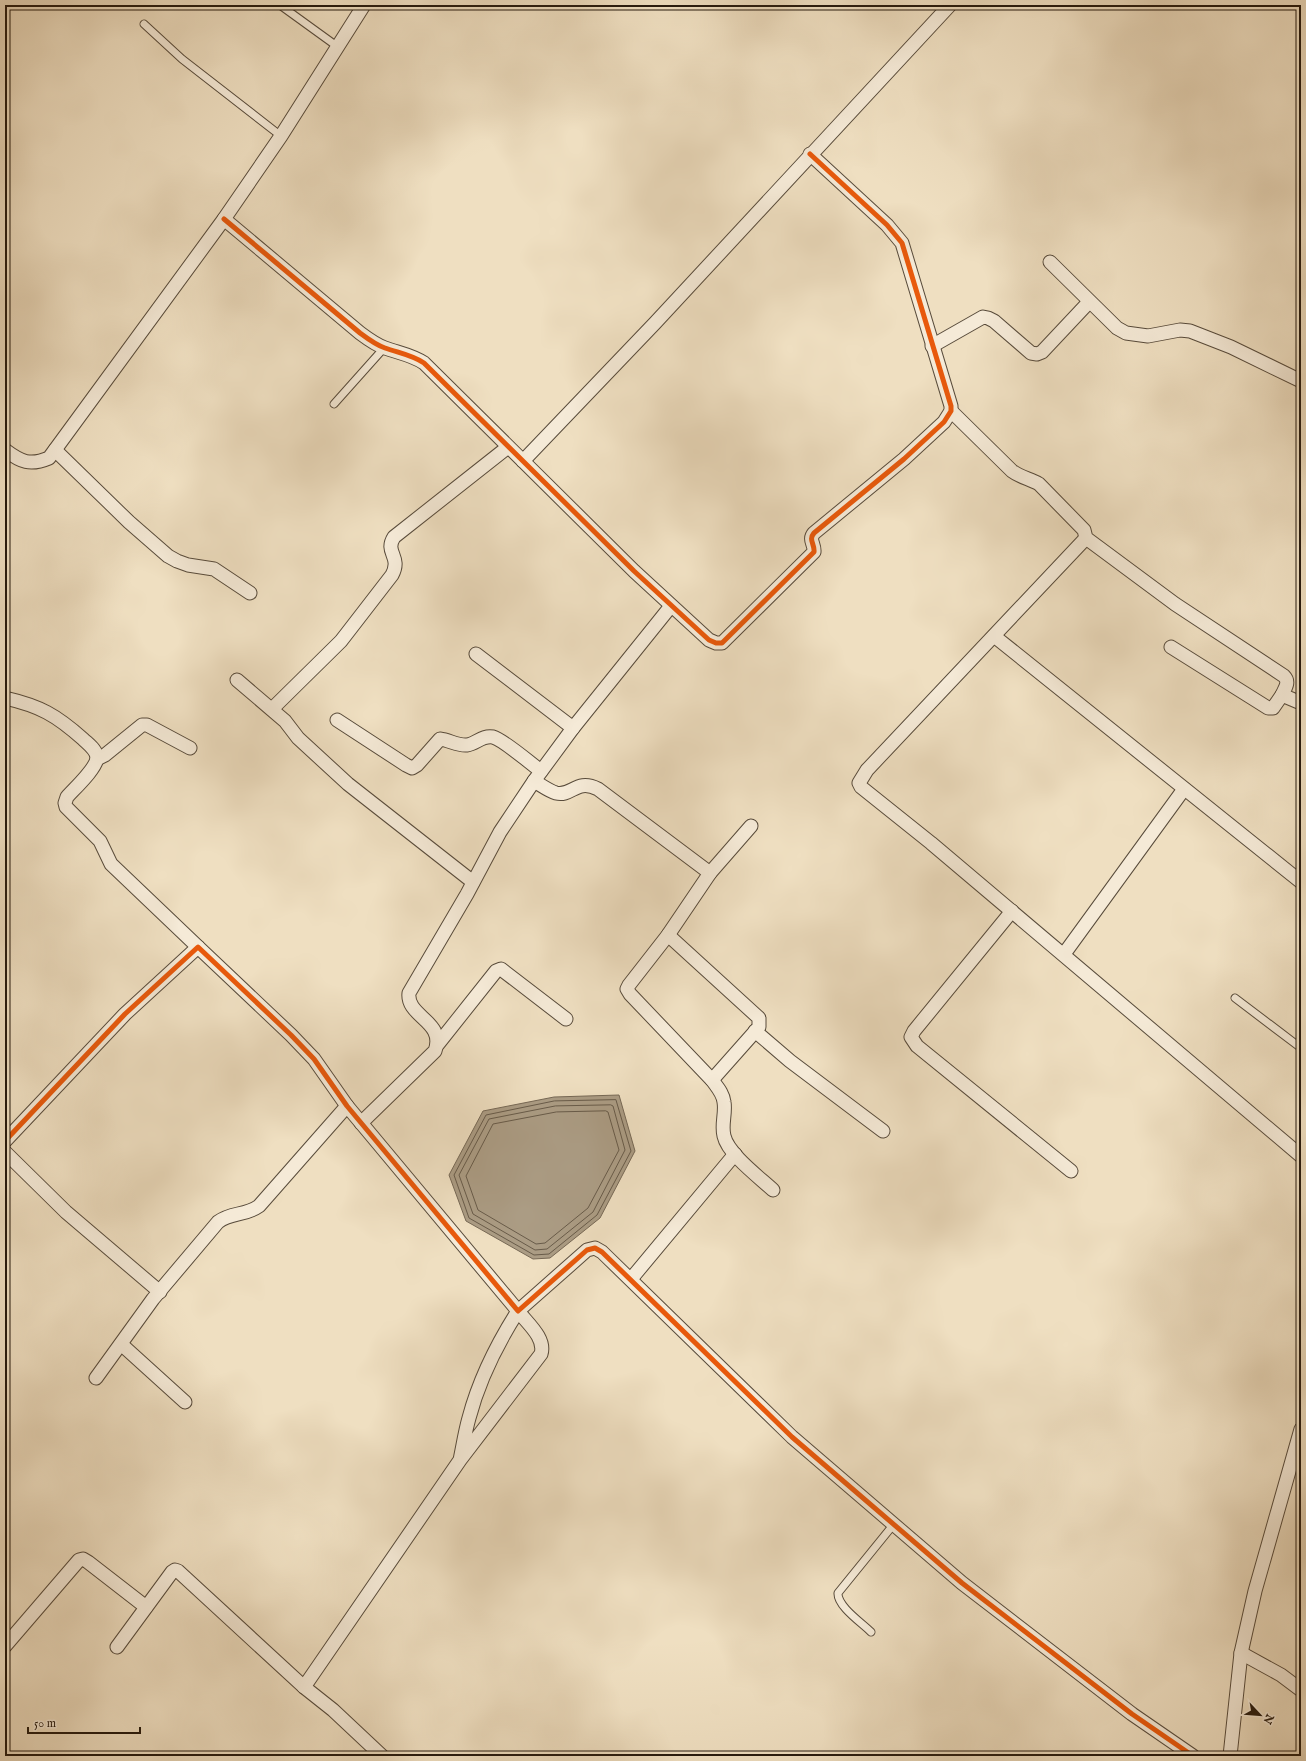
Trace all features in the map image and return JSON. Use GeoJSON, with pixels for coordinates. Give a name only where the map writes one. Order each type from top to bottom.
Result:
{"type":"FeatureCollection","features":[{"type":"Feature","properties":{"kind":"street"},"geometry":{"type":"LineString","coordinates":[[5,450],[15,457],[27,462],[39,463],[49,458],[224,218],[281,136],[364,5]]}},
{"type":"Feature","properties":{"kind":"street"},"geometry":{"type":"LineString","coordinates":[[523,461],[655,323],[810,154],[950,5]]}},
{"type":"Feature","properties":{"kind":"street"},"geometry":{"type":"LineString","coordinates":[[224,218],[360,334],[384,348],[416,357],[424,363],[671,606],[709,640],[716,644],[727,640],[781,583],[814,552],[811,537],[814,533],[904,459],[944,422],[951,411],[951,406],[902,243],[887,225],[810,154]]}},
{"type":"Feature","properties":{"kind":"street"},"geometry":{"type":"LineString","coordinates":[[1050,262],[1089,302],[1117,328],[1126,333],[1148,336],[1180,330],[1190,331],[1231,347],[1301,380]]}},
{"type":"Feature","properties":{"kind":"street"},"geometry":{"type":"LineString","coordinates":[[932,346],[983,317],[994,321],[1031,353],[1037,354],[1042,352],[1089,302]]}},
{"type":"Feature","properties":{"kind":"street"},"geometry":{"type":"LineString","coordinates":[[951,411],[1018,476],[1039,484],[1084,530],[1086,538],[1175,604],[1284,676],[1287,679],[1287,683],[1273,708],[1268,708],[1171,647]]}},
{"type":"Feature","properties":{"kind":"street"},"geometry":{"type":"LineString","coordinates":[[272,709],[341,640],[392,574],[396,567],[396,561],[390,549],[390,544],[394,537],[508,447]]}},
{"type":"Feature","properties":{"kind":"street"},"geometry":{"type":"LineString","coordinates":[[55,450],[129,522],[168,556],[188,565],[214,568],[250,593]]}},
{"type":"Feature","properties":{"kind":"street"},"geometry":{"type":"LineString","coordinates":[[1086,538],[867,770],[858,783],[1064,954],[1301,1156]]}},
{"type":"Feature","properties":{"kind":"street"},"geometry":{"type":"LineString","coordinates":[[438,1044],[437,1036],[433,1028],[410,1005],[408,999],[409,993],[500,832],[573,728],[671,606]]}},
{"type":"Feature","properties":{"kind":"street"},"geometry":{"type":"LineString","coordinates":[[994,636],[1301,882]]}},
{"type":"Feature","properties":{"kind":"street"},"geometry":{"type":"LineString","coordinates":[[476,654],[573,728]]}},
{"type":"Feature","properties":{"kind":"street"},"geometry":{"type":"LineString","coordinates":[[237,680],[285,721],[298,738],[348,784],[473,882]]}},
{"type":"Feature","properties":{"kind":"street"},"geometry":{"type":"LineString","coordinates":[[1282,694],[1301,703]]}},
{"type":"Feature","properties":{"kind":"street"},"geometry":{"type":"LineString","coordinates":[[5,698],[26,703],[63,721],[90,745],[97,758],[94,766],[67,797],[65,803],[66,807],[100,842],[111,864],[291,1035],[314,1059],[348,1106],[518,1311],[540,1339],[543,1347],[541,1354],[460,1460],[304,1687]]}},
{"type":"Feature","properties":{"kind":"street"},"geometry":{"type":"LineString","coordinates":[[337,720],[406,766],[412,768],[418,766],[440,739],[446,739],[460,745],[468,745],[485,737],[494,737],[556,793],[562,793],[583,785],[590,785],[598,789],[710,873]]}},
{"type":"Feature","properties":{"kind":"street"},"geometry":{"type":"LineString","coordinates":[[97,758],[105,755],[142,725],[147,725],[190,748]]}},
{"type":"Feature","properties":{"kind":"street"},"geometry":{"type":"LineString","coordinates":[[1064,954],[1184,789]]}},
{"type":"Feature","properties":{"kind":"street"},"geometry":{"type":"LineString","coordinates":[[750,826],[710,873],[668,935],[633,979],[627,989],[630,994],[712,1080],[721,1092],[724,1101],[723,1134],[726,1142],[735,1154],[773,1190]]}},
{"type":"Feature","properties":{"kind":"street"},"geometry":{"type":"LineString","coordinates":[[1012,911],[914,1031],[911,1037],[917,1046],[1071,1171]]}},
{"type":"Feature","properties":{"kind":"street"},"geometry":{"type":"LineString","coordinates":[[668,935],[756,1015],[760,1022],[755,1031],[712,1080]]}},
{"type":"Feature","properties":{"kind":"street"},"geometry":{"type":"LineString","coordinates":[[5,1141],[125,1014],[198,947]]}},
{"type":"Feature","properties":{"kind":"street"},"geometry":{"type":"LineString","coordinates":[[361,1122],[435,1051],[438,1044],[496,971],[501,968],[566,1019]]}},
{"type":"Feature","properties":{"kind":"street"},"geometry":{"type":"LineString","coordinates":[[755,1031],[790,1061],[883,1131]]}},
{"type":"Feature","properties":{"kind":"street"},"geometry":{"type":"LineString","coordinates":[[96,1378],[160,1292],[218,1222],[224,1218],[252,1211],[259,1206],[348,1106]]}},
{"type":"Feature","properties":{"kind":"street"},"geometry":{"type":"LineString","coordinates":[[5,1152],[66,1212],[160,1292]]}},
{"type":"Feature","properties":{"kind":"street"},"geometry":{"type":"LineString","coordinates":[[631,1279],[735,1154]]}},
{"type":"Feature","properties":{"kind":"street"},"geometry":{"type":"LineString","coordinates":[[460,1460],[469,1417],[484,1374],[502,1336],[518,1311],[587,1250],[595,1248],[602,1252],[631,1279],[792,1437],[969,1588],[1132,1714],[1193,1756]]}},
{"type":"Feature","properties":{"kind":"street"},"geometry":{"type":"LineString","coordinates":[[121,1344],[185,1402]]}},
{"type":"Feature","properties":{"kind":"street"},"geometry":{"type":"LineString","coordinates":[[1230,1756],[1241,1653],[1255,1591],[1301,1430]]}},
{"type":"Feature","properties":{"kind":"street"},"geometry":{"type":"LineString","coordinates":[[5,1646],[79,1560],[83,1559],[88,1562],[146,1607]]}},
{"type":"Feature","properties":{"kind":"street"},"geometry":{"type":"LineString","coordinates":[[118,1647],[172,1572],[178,1570],[304,1687],[333,1710],[382,1756]]}},
{"type":"Feature","properties":{"kind":"street"},"geometry":{"type":"LineString","coordinates":[[1241,1653],[1275,1672],[1301,1690]]}},
{"type":"Feature","properties":{"kind":"lane"},"geometry":{"type":"LineString","coordinates":[[280,5],[338,47]]}},
{"type":"Feature","properties":{"kind":"lane"},"geometry":{"type":"LineString","coordinates":[[144,24],[188,63],[281,136]]}},
{"type":"Feature","properties":{"kind":"lane"},"geometry":{"type":"LineString","coordinates":[[334,404],[384,348]]}},
{"type":"Feature","properties":{"kind":"lane"},"geometry":{"type":"LineString","coordinates":[[1235,998],[1301,1048]]}},
{"type":"Feature","properties":{"kind":"lane"},"geometry":{"type":"LineString","coordinates":[[871,1632],[841,1604],[838,1598],[838,1593],[894,1524]]}},
{"type":"Feature","properties":{"kind":"water"},"geometry":{"type":"Polygon","coordinates":[[[619,1095],[635,1151],[600,1218],[550,1258],[533,1259],[466,1221],[449,1175],[483,1111],[554,1097],[619,1095]]]}},
{"type":"Feature","properties":{"kind":"cycle path"},"geometry":{"type":"LineString","coordinates":[[224,219],[375,344],[410,356],[424,363],[634,571],[709,640],[716,643],[722,643],[814,552],[812,535],[904,459],[944,422],[951,411],[951,406],[902,243],[887,225],[810,154]]}},
{"type":"Feature","properties":{"kind":"cycle path"},"geometry":{"type":"LineString","coordinates":[[5,1141],[125,1014],[198,947],[291,1035],[314,1059],[347,1106],[518,1311],[587,1250],[595,1248],[602,1252],[792,1437],[962,1583],[1132,1714],[1193,1756]]}}]}
